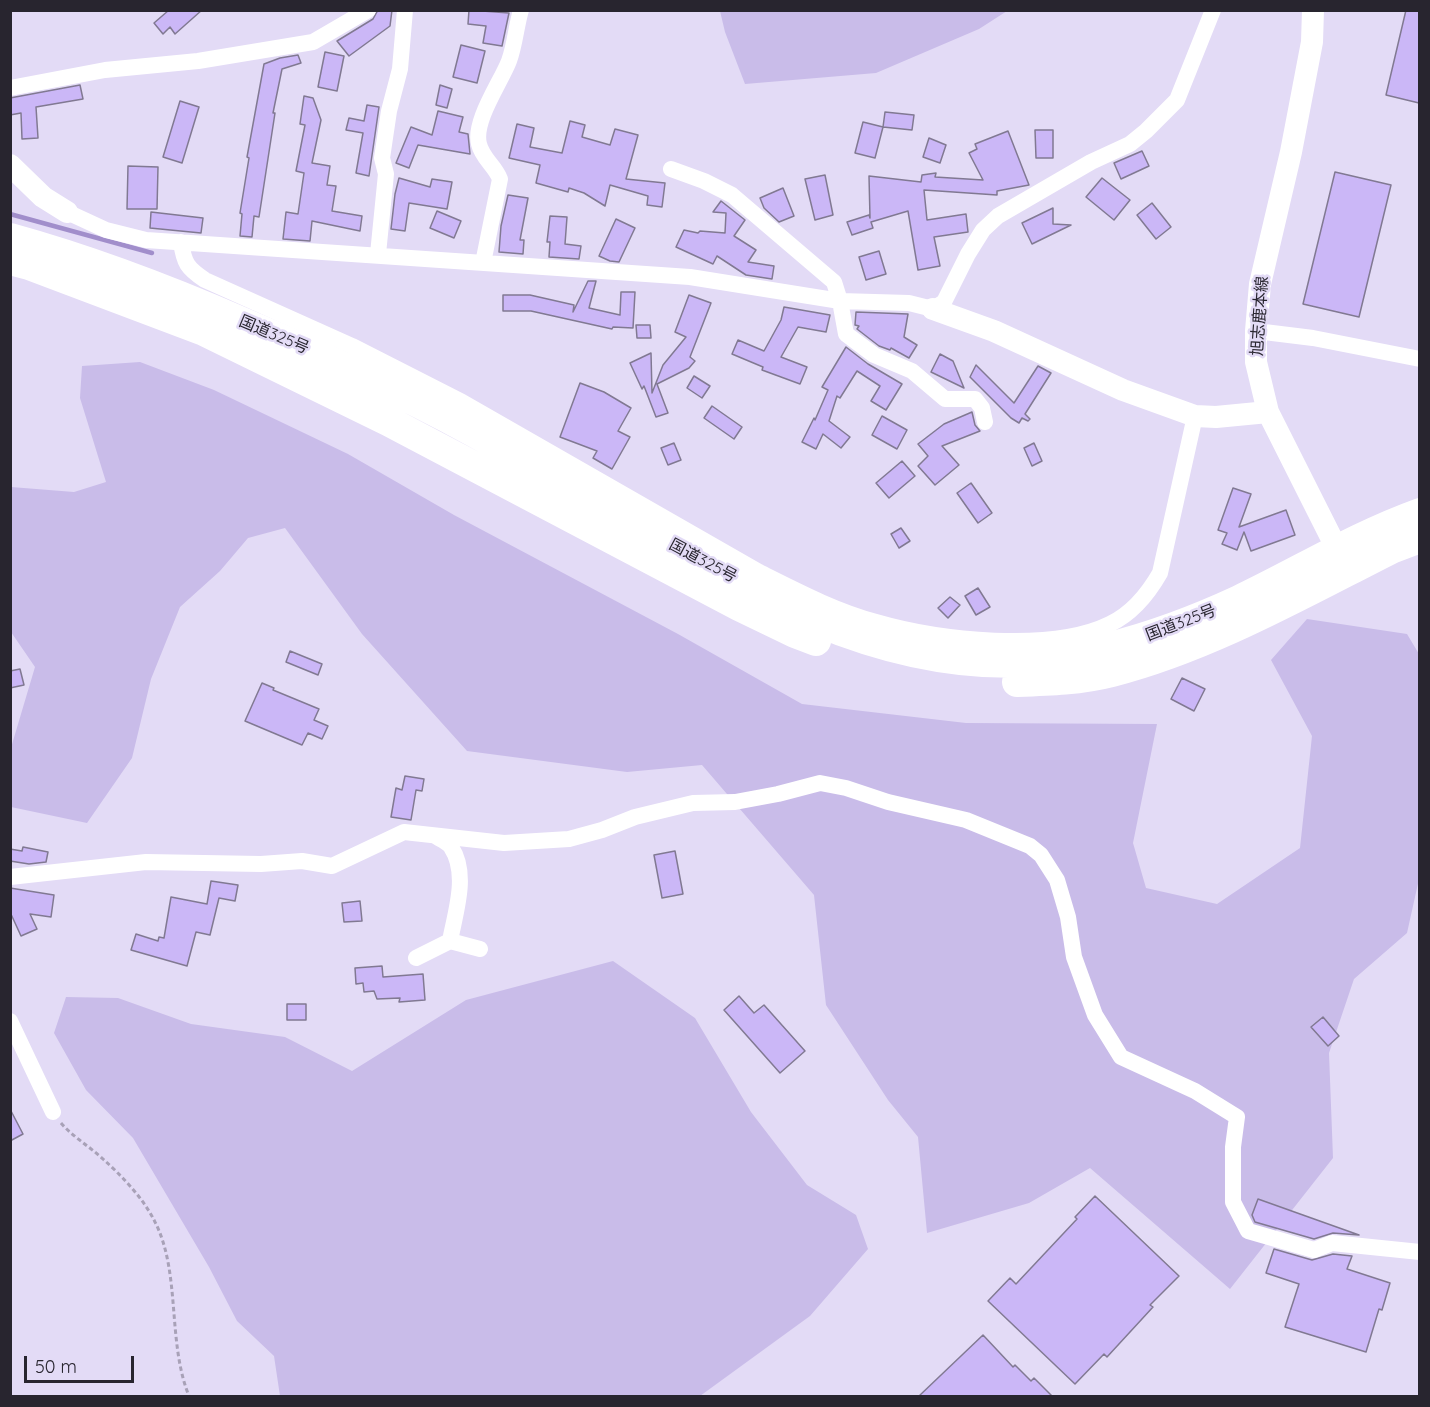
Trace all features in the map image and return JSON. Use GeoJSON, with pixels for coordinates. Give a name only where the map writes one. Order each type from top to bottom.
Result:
{"type":"FeatureCollection","features":[{"type":"Feature","properties":{"kind":"highway","name":"国道325号"},"geometry":{"type":"LineString","coordinates":[[10,238],[74,255],[196,302],[309,350],[471,430],[656,536],[813,620],[918,655],[1019,663],[1067,658],[1127,643],[1342,560],[1419,537]]}},
{"type":"Feature","properties":{"kind":"highway","name":"国道325号"},"geometry":{"type":"LineString","coordinates":[[10,260],[204,331],[388,421],[739,606],[795,633],[894,667],[941,676],[993,682],[1066,680],[1110,673],[1194,645],[1342,560],[1388,524],[1419,513]]}},
{"type":"Feature","properties":{"kind":"main road","name":"旭志鹿本線"},"geometry":{"type":"LineString","coordinates":[[1313,10],[1312,42],[1291,152],[1260,284],[1256,362],[1268,412],[1342,560]]}},
{"type":"Feature","properties":{"kind":"main road"},"geometry":{"type":"LineString","coordinates":[[10,165],[43,197],[67,212]]}},
{"type":"Feature","properties":{"kind":"main road"},"geometry":{"type":"LineString","coordinates":[[933,309],[994,331],[1123,390],[1194,416],[1216,417],[1268,412]]}},
{"type":"Feature","properties":{"kind":"street"},"geometry":{"type":"LineString","coordinates":[[10,88],[105,70],[220,58],[313,42],[368,10]]}},
{"type":"Feature","properties":{"kind":"street"},"geometry":{"type":"LineString","coordinates":[[378,254],[386,174],[382,158],[389,111],[400,69],[405,10]]}},
{"type":"Feature","properties":{"kind":"street"},"geometry":{"type":"LineString","coordinates":[[483,263],[500,179],[496,170],[481,152],[478,141],[483,116],[509,60],[521,10]]}},
{"type":"Feature","properties":{"kind":"street"},"geometry":{"type":"LineString","coordinates":[[67,212],[106,230],[146,240],[690,277],[840,301],[909,303],[933,309],[944,302],[983,230],[998,216],[1090,162],[1130,144],[1177,100],[1213,10]]}},
{"type":"Feature","properties":{"kind":"street"},"geometry":{"type":"LineString","coordinates":[[671,169],[704,181],[732,195],[834,282],[846,334],[874,354],[912,370],[945,399],[975,399],[982,408],[985,422]]}},
{"type":"Feature","properties":{"kind":"street"},"geometry":{"type":"LineString","coordinates":[[181,242],[187,265],[205,280],[352,346],[462,402],[795,591],[876,622],[917,632],[1002,641],[1048,639],[1084,633],[1110,624],[1131,610],[1149,592],[1160,573],[1194,416]]}},
{"type":"Feature","properties":{"kind":"street"},"geometry":{"type":"LineString","coordinates":[[1256,331],[1313,338],[1419,359]]}},
{"type":"Feature","properties":{"kind":"street"},"geometry":{"type":"LineString","coordinates":[[10,877],[146,862],[261,864],[302,861],[332,866],[404,832],[504,843],[569,839],[602,830],[635,817],[693,803],[735,802],[820,783],[846,788],[888,802],[966,820],[1030,846],[1041,855],[1057,880],[1068,917],[1074,957],[1095,1016],[1121,1057],[1195,1091],[1237,1116],[1233,1147],[1233,1202],[1248,1231],[1314,1250],[1332,1243],[1419,1252]]}},
{"type":"Feature","properties":{"kind":"street"},"geometry":{"type":"LineString","coordinates":[[432,834],[450,846],[458,866],[460,886],[450,941]]}},
{"type":"Feature","properties":{"kind":"street"},"geometry":{"type":"LineString","coordinates":[[416,958],[450,941],[480,949]]}},
{"type":"Feature","properties":{"kind":"street"},"geometry":{"type":"LineString","coordinates":[[10,1021],[53,1112]]}},
{"type":"Feature","properties":{"kind":"path"},"geometry":{"type":"LineString","coordinates":[[53,1112],[67,1130],[103,1159],[130,1186],[155,1221],[165,1245],[177,1346],[189,1396]]}},
{"type":"Feature","properties":{"kind":"shaded area"},"geometry":{"type":"Polygon","coordinates":[[[720,10],[1007,11],[979,29],[876,73],[745,84],[725,32],[720,10]]]}},
{"type":"Feature","properties":{"kind":"shaded area"},"geometry":{"type":"Polygon","coordinates":[[[140,362],[214,390],[348,454],[454,515],[678,634],[802,704],[966,723],[1157,724],[1133,843],[1146,888],[1217,904],[1300,848],[1312,736],[1271,660],[1307,619],[1407,634],[1419,654],[1419,879],[1407,933],[1354,979],[1329,1053],[1333,1158],[1230,1289],[1090,1168],[1029,1203],[927,1233],[918,1137],[888,1100],[826,1005],[814,895],[702,765],[627,772],[467,751],[362,634],[285,528],[248,538],[220,571],[180,607],[151,679],[132,758],[87,823],[11,807],[10,751],[35,667],[11,632],[11,487],[74,492],[106,482],[80,398],[82,366],[140,362]]]}},
{"type":"Feature","properties":{"kind":"shaded area"},"geometry":{"type":"Polygon","coordinates":[[[613,961],[695,1018],[751,1112],[807,1185],[856,1215],[868,1249],[810,1316],[700,1396],[280,1396],[274,1356],[237,1321],[209,1267],[133,1138],[86,1090],[54,1033],[66,997],[118,998],[191,1024],[285,1037],[352,1071],[466,1000],[613,961]]]}},
{"type":"Feature","properties":{"kind":"building"},"geometry":{"type":"Polygon","coordinates":[[[169,10],[202,10],[175,34],[170,27],[163,34],[154,23],[169,10]]]}},
{"type":"Feature","properties":{"kind":"building"},"geometry":{"type":"Polygon","coordinates":[[[378,10],[392,10],[390,26],[349,56],[337,41],[373,19],[378,10]]]}},
{"type":"Feature","properties":{"kind":"building"},"geometry":{"type":"Polygon","coordinates":[[[469,10],[509,13],[502,46],[483,43],[486,26],[468,24],[469,10]]]}},
{"type":"Feature","properties":{"kind":"building"},"geometry":{"type":"Polygon","coordinates":[[[1406,10],[1419,10],[1419,103],[1386,95],[1406,10]]]}},
{"type":"Feature","properties":{"kind":"building"},"geometry":{"type":"Polygon","coordinates":[[[461,45],[485,51],[477,83],[453,77],[461,45]]]}},
{"type":"Feature","properties":{"kind":"building"},"geometry":{"type":"Polygon","coordinates":[[[325,52],[344,56],[337,91],[318,87],[325,52]]]}},
{"type":"Feature","properties":{"kind":"building"},"geometry":{"type":"Polygon","coordinates":[[[298,55],[301,63],[282,69],[273,113],[275,113],[259,217],[254,216],[252,237],[240,236],[242,214],[240,213],[249,158],[247,157],[264,64],[298,55]]]}},
{"type":"Feature","properties":{"kind":"building"},"geometry":{"type":"Polygon","coordinates":[[[80,85],[83,99],[36,107],[38,138],[22,139],[21,113],[10,115],[10,98],[80,85]]]}},
{"type":"Feature","properties":{"kind":"building"},"geometry":{"type":"Polygon","coordinates":[[[440,85],[452,89],[447,108],[436,105],[440,85]]]}},
{"type":"Feature","properties":{"kind":"building"},"geometry":{"type":"Polygon","coordinates":[[[304,96],[313,98],[321,120],[312,163],[330,166],[327,185],[336,186],[332,211],[362,216],[360,231],[312,221],[310,241],[283,239],[286,212],[298,214],[304,173],[296,171],[305,125],[300,124],[304,96]]]}},
{"type":"Feature","properties":{"kind":"building"},"geometry":{"type":"Polygon","coordinates":[[[180,101],[199,107],[182,163],[163,157],[180,101]]]}},
{"type":"Feature","properties":{"kind":"building"},"geometry":{"type":"Polygon","coordinates":[[[367,105],[379,107],[369,176],[356,173],[363,133],[346,130],[349,118],[364,121],[367,105]]]}},
{"type":"Feature","properties":{"kind":"building"},"geometry":{"type":"Polygon","coordinates":[[[438,111],[463,117],[459,132],[468,134],[470,154],[418,145],[409,168],[396,163],[411,127],[432,135],[438,111]]]}},
{"type":"Feature","properties":{"kind":"building"},"geometry":{"type":"Polygon","coordinates":[[[885,112],[914,115],[912,130],[883,127],[885,112]]]}},
{"type":"Feature","properties":{"kind":"building"},"geometry":{"type":"Polygon","coordinates":[[[570,121],[585,125],[582,137],[610,145],[615,129],[638,135],[626,179],[665,183],[662,207],[647,205],[648,196],[610,185],[605,206],[584,193],[569,188],[568,192],[536,183],[540,165],[509,158],[517,124],[534,128],[530,147],[562,153],[570,121]]]}},
{"type":"Feature","properties":{"kind":"building"},"geometry":{"type":"Polygon","coordinates":[[[863,122],[883,127],[875,158],[855,153],[863,122]]]}},
{"type":"Feature","properties":{"kind":"building"},"geometry":{"type":"Polygon","coordinates":[[[1035,130],[1053,130],[1053,158],[1036,158],[1035,130]]]}},
{"type":"Feature","properties":{"kind":"building"},"geometry":{"type":"Polygon","coordinates":[[[1008,131],[1029,185],[997,191],[997,195],[924,190],[927,220],[966,214],[968,232],[934,237],[940,266],[918,270],[908,211],[871,222],[873,228],[852,235],[847,222],[869,215],[870,218],[869,176],[921,182],[922,175],[936,173],[935,177],[983,180],[969,153],[977,149],[975,144],[1008,131]]]}},
{"type":"Feature","properties":{"kind":"building"},"geometry":{"type":"Polygon","coordinates":[[[929,138],[946,145],[940,163],[923,157],[929,138]]]}},
{"type":"Feature","properties":{"kind":"building"},"geometry":{"type":"Polygon","coordinates":[[[1142,151],[1149,166],[1121,179],[1114,163],[1142,151]]]}},
{"type":"Feature","properties":{"kind":"building"},"geometry":{"type":"Polygon","coordinates":[[[128,166],[158,167],[157,209],[127,209],[128,166]]]}},
{"type":"Feature","properties":{"kind":"building"},"geometry":{"type":"Polygon","coordinates":[[[1335,172],[1391,185],[1359,317],[1303,304],[1335,172]]]}},
{"type":"Feature","properties":{"kind":"building"},"geometry":{"type":"Polygon","coordinates":[[[825,175],[833,215],[815,220],[805,179],[825,175]]]}},
{"type":"Feature","properties":{"kind":"building"},"geometry":{"type":"Polygon","coordinates":[[[399,178],[430,187],[432,179],[452,182],[447,209],[409,203],[405,231],[391,229],[399,178]]]}},
{"type":"Feature","properties":{"kind":"building"},"geometry":{"type":"Polygon","coordinates":[[[1102,178],[1130,200],[1114,220],[1086,197],[1102,178]]]}},
{"type":"Feature","properties":{"kind":"building"},"geometry":{"type":"Polygon","coordinates":[[[783,188],[794,216],[779,222],[764,208],[760,198],[783,188]]]}},
{"type":"Feature","properties":{"kind":"building"},"geometry":{"type":"Polygon","coordinates":[[[508,195],[528,198],[520,240],[524,240],[523,254],[499,252],[501,226],[508,195]]]}},
{"type":"Feature","properties":{"kind":"building"},"geometry":{"type":"Polygon","coordinates":[[[721,201],[745,220],[734,236],[756,250],[748,262],[774,266],[772,279],[746,275],[717,256],[713,264],[676,247],[684,230],[698,233],[700,231],[725,233],[726,213],[713,212],[721,201]]]}},
{"type":"Feature","properties":{"kind":"building"},"geometry":{"type":"Polygon","coordinates":[[[1152,203],[1171,227],[1156,239],[1137,215],[1152,203]]]}},
{"type":"Feature","properties":{"kind":"building"},"geometry":{"type":"Polygon","coordinates":[[[1053,208],[1053,224],[1071,225],[1032,244],[1022,223],[1053,208]]]}},
{"type":"Feature","properties":{"kind":"building"},"geometry":{"type":"Polygon","coordinates":[[[437,211],[461,221],[454,238],[430,228],[437,211]]]}},
{"type":"Feature","properties":{"kind":"building"},"geometry":{"type":"Polygon","coordinates":[[[151,212],[203,218],[201,233],[150,228],[151,212]]]}},
{"type":"Feature","properties":{"kind":"building"},"geometry":{"type":"Polygon","coordinates":[[[550,216],[567,217],[565,244],[581,246],[579,259],[549,257],[550,242],[547,242],[550,216]]]}},
{"type":"Feature","properties":{"kind":"building"},"geometry":{"type":"Polygon","coordinates":[[[616,219],[635,228],[619,262],[599,256],[616,219]]]}},
{"type":"Feature","properties":{"kind":"building"},"geometry":{"type":"Polygon","coordinates":[[[879,251],[886,274],[866,280],[859,257],[879,251]]]}},
{"type":"Feature","properties":{"kind":"building"},"geometry":{"type":"Polygon","coordinates":[[[588,281],[596,281],[589,308],[620,315],[621,292],[635,292],[633,328],[613,327],[612,329],[531,311],[503,311],[503,295],[530,295],[574,305],[573,312],[588,281]]]}},
{"type":"Feature","properties":{"kind":"building"},"geometry":{"type":"Polygon","coordinates":[[[689,295],[711,303],[690,357],[695,361],[689,368],[657,384],[668,413],[656,417],[644,386],[642,389],[630,363],[651,353],[652,393],[663,365],[686,337],[675,332],[689,295]]]}},
{"type":"Feature","properties":{"kind":"building"},"geometry":{"type":"Polygon","coordinates":[[[784,307],[830,315],[826,332],[798,327],[781,357],[807,367],[800,384],[762,370],[763,367],[732,354],[738,340],[764,351],[781,320],[784,307]]]}},
{"type":"Feature","properties":{"kind":"building"},"geometry":{"type":"Polygon","coordinates":[[[856,312],[908,314],[904,337],[917,345],[909,358],[891,348],[890,350],[879,346],[857,329],[859,326],[855,325],[856,312]]]}},
{"type":"Feature","properties":{"kind":"building"},"geometry":{"type":"Polygon","coordinates":[[[636,325],[650,325],[651,338],[637,338],[636,325]]]}},
{"type":"Feature","properties":{"kind":"building"},"geometry":{"type":"Polygon","coordinates":[[[846,347],[868,364],[902,384],[886,410],[871,401],[880,386],[857,371],[840,398],[837,396],[829,421],[850,437],[841,448],[823,434],[816,449],[802,442],[828,390],[822,387],[846,347]]]}},
{"type":"Feature","properties":{"kind":"building"},"geometry":{"type":"Polygon","coordinates":[[[940,354],[953,361],[964,388],[931,372],[940,354]]]}},
{"type":"Feature","properties":{"kind":"building"},"geometry":{"type":"Polygon","coordinates":[[[976,365],[1014,403],[1038,366],[1051,373],[1025,414],[1030,419],[1028,421],[1022,418],[1019,423],[1011,418],[970,377],[976,365]]]}},
{"type":"Feature","properties":{"kind":"building"},"geometry":{"type":"Polygon","coordinates":[[[694,376],[710,386],[702,398],[687,388],[694,376]]]}},
{"type":"Feature","properties":{"kind":"building"},"geometry":{"type":"Polygon","coordinates":[[[580,383],[604,392],[631,408],[618,431],[630,437],[612,469],[593,458],[597,451],[560,437],[580,383]]]}},
{"type":"Feature","properties":{"kind":"building"},"geometry":{"type":"Polygon","coordinates":[[[712,406],[742,427],[734,439],[704,418],[712,406]]]}},
{"type":"Feature","properties":{"kind":"building"},"geometry":{"type":"Polygon","coordinates":[[[972,412],[975,425],[980,431],[942,446],[959,465],[935,485],[918,466],[928,456],[918,444],[944,424],[972,412]]]}},
{"type":"Feature","properties":{"kind":"building"},"geometry":{"type":"Polygon","coordinates":[[[882,416],[907,430],[897,449],[872,435],[882,416]]]}},
{"type":"Feature","properties":{"kind":"building"},"geometry":{"type":"Polygon","coordinates":[[[674,443],[681,460],[668,465],[661,448],[674,443]]]}},
{"type":"Feature","properties":{"kind":"building"},"geometry":{"type":"Polygon","coordinates":[[[1034,443],[1042,461],[1032,466],[1024,448],[1034,443]]]}},
{"type":"Feature","properties":{"kind":"building"},"geometry":{"type":"Polygon","coordinates":[[[902,461],[915,476],[889,498],[876,483],[902,461]]]}},
{"type":"Feature","properties":{"kind":"building"},"geometry":{"type":"Polygon","coordinates":[[[971,483],[992,513],[978,523],[957,493],[971,483]]]}},
{"type":"Feature","properties":{"kind":"building"},"geometry":{"type":"Polygon","coordinates":[[[1233,488],[1251,494],[1239,527],[1286,510],[1295,535],[1251,551],[1244,532],[1237,550],[1222,544],[1227,533],[1218,530],[1233,488]]]}},
{"type":"Feature","properties":{"kind":"building"},"geometry":{"type":"Polygon","coordinates":[[[901,528],[910,541],[899,548],[891,534],[901,528]]]}},
{"type":"Feature","properties":{"kind":"building"},"geometry":{"type":"Polygon","coordinates":[[[978,588],[990,607],[976,615],[965,596],[978,588]]]}},
{"type":"Feature","properties":{"kind":"building"},"geometry":{"type":"Polygon","coordinates":[[[950,597],[960,605],[948,618],[938,608],[950,597]]]}},
{"type":"Feature","properties":{"kind":"building"},"geometry":{"type":"Polygon","coordinates":[[[290,651],[322,664],[318,675],[286,662],[290,651]]]}},
{"type":"Feature","properties":{"kind":"building"},"geometry":{"type":"Polygon","coordinates":[[[20,669],[24,685],[10,688],[10,671],[20,669]]]}},
{"type":"Feature","properties":{"kind":"building"},"geometry":{"type":"Polygon","coordinates":[[[1182,678],[1205,689],[1194,711],[1171,699],[1182,678]]]}},
{"type":"Feature","properties":{"kind":"building"},"geometry":{"type":"Polygon","coordinates":[[[262,683],[274,688],[273,690],[319,709],[314,720],[328,726],[322,739],[308,733],[302,745],[245,721],[262,683]]]}},
{"type":"Feature","properties":{"kind":"building"},"geometry":{"type":"Polygon","coordinates":[[[405,776],[424,779],[422,791],[416,790],[411,820],[391,817],[396,788],[402,790],[405,776]]]}},
{"type":"Feature","properties":{"kind":"building"},"geometry":{"type":"Polygon","coordinates":[[[23,847],[48,852],[46,862],[29,864],[10,861],[10,849],[22,851],[23,847]]]}},
{"type":"Feature","properties":{"kind":"building"},"geometry":{"type":"Polygon","coordinates":[[[675,851],[683,894],[662,898],[654,855],[675,851]]]}},
{"type":"Feature","properties":{"kind":"building"},"geometry":{"type":"Polygon","coordinates":[[[211,881],[238,885],[235,901],[219,898],[210,935],[196,932],[187,966],[131,950],[136,934],[158,941],[159,937],[164,938],[171,897],[207,904],[211,881]]]}},
{"type":"Feature","properties":{"kind":"building"},"geometry":{"type":"Polygon","coordinates":[[[10,888],[54,895],[51,917],[30,914],[37,929],[21,936],[10,912],[10,888]]]}},
{"type":"Feature","properties":{"kind":"building"},"geometry":{"type":"Polygon","coordinates":[[[360,901],[362,921],[344,922],[342,903],[360,901]]]}},
{"type":"Feature","properties":{"kind":"building"},"geometry":{"type":"Polygon","coordinates":[[[382,966],[383,977],[423,974],[425,1000],[399,1002],[400,998],[377,999],[374,991],[364,992],[363,983],[356,984],[355,968],[382,966]]]}},
{"type":"Feature","properties":{"kind":"building"},"geometry":{"type":"Polygon","coordinates":[[[739,996],[754,1013],[764,1005],[805,1051],[780,1073],[724,1010],[739,996]]]}},
{"type":"Feature","properties":{"kind":"building"},"geometry":{"type":"Polygon","coordinates":[[[287,1004],[306,1004],[306,1020],[287,1020],[287,1004]]]}},
{"type":"Feature","properties":{"kind":"building"},"geometry":{"type":"Polygon","coordinates":[[[1323,1017],[1339,1036],[1328,1046],[1311,1027],[1323,1017]]]}},
{"type":"Feature","properties":{"kind":"building"},"geometry":{"type":"Polygon","coordinates":[[[10,1109],[23,1134],[10,1141],[10,1109]]]}},
{"type":"Feature","properties":{"kind":"building"},"geometry":{"type":"Polygon","coordinates":[[[1095,1196],[1179,1276],[1150,1305],[1153,1307],[1107,1357],[1104,1354],[1075,1384],[988,1301],[1010,1278],[1016,1284],[1077,1219],[1075,1217],[1095,1196]]]}},
{"type":"Feature","properties":{"kind":"building"},"geometry":{"type":"Polygon","coordinates":[[[1258,1199],[1359,1235],[1333,1233],[1314,1239],[1255,1222],[1252,1215],[1258,1199]]]}},
{"type":"Feature","properties":{"kind":"building"},"geometry":{"type":"Polygon","coordinates":[[[1274,1249],[1312,1260],[1333,1254],[1352,1256],[1347,1269],[1390,1283],[1382,1310],[1379,1309],[1366,1352],[1285,1327],[1299,1284],[1266,1273],[1274,1249]]]}},
{"type":"Feature","properties":{"kind":"building"},"geometry":{"type":"Polygon","coordinates":[[[983,1335],[1013,1367],[1015,1365],[1031,1381],[1034,1378],[1052,1396],[919,1396],[983,1335]]]}},
{"type":"Feature","properties":{"kind":"waterway"},"geometry":{"type":"LineString","coordinates":[[10,214],[152,253]]}}]}
